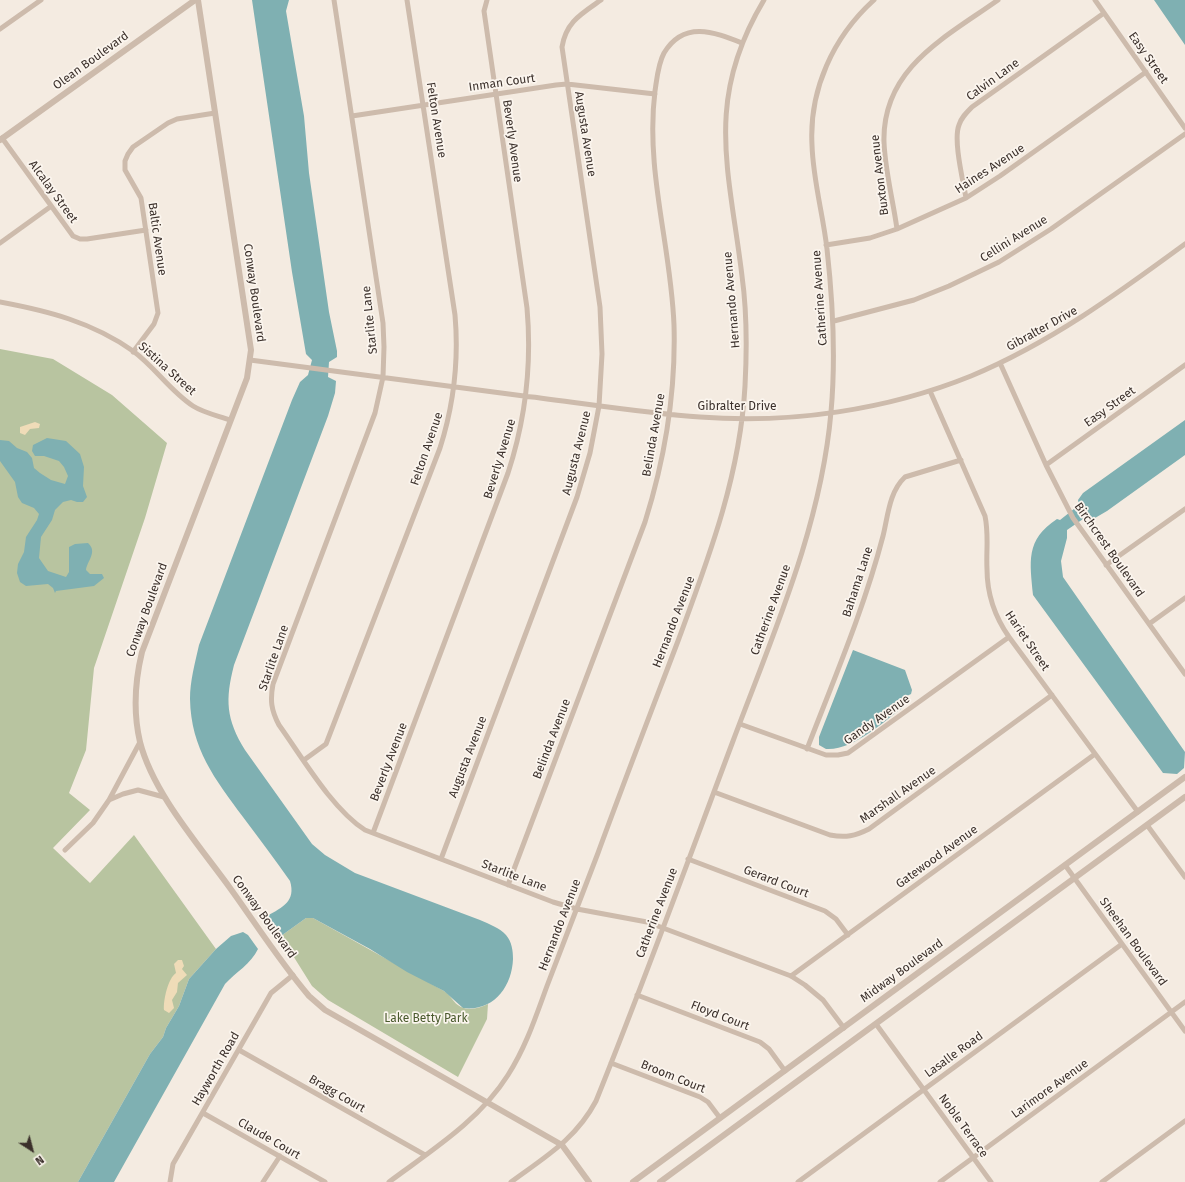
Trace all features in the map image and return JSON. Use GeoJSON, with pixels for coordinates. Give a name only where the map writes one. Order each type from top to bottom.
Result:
{"type":"FeatureCollection","features":[{"type":"Feature","properties":{"kind":"street"},"geometry":{"type":"LineString","coordinates":[[0,29],[41,0]]}},
{"type":"Feature","properties":{"kind":"street","name":"Conway Boulevard"},"geometry":{"type":"LineString","coordinates":[[197,0],[250,336],[250,360],[246,378],[142,652],[137,676],[136,698],[140,742],[150,769],[164,797],[309,996],[325,1010],[562,1145],[589,1182]]}},
{"type":"Feature","properties":{"kind":"street","name":"Olean Boulevard"},"geometry":{"type":"LineString","coordinates":[[1,139],[197,0]]}},
{"type":"Feature","properties":{"kind":"street","name":"Starlite Lane"},"geometry":{"type":"LineString","coordinates":[[334,0],[383,323],[383,377],[372,424],[272,691],[270,698],[272,712],[279,725],[343,813],[357,825],[373,834],[508,885],[577,909],[631,918],[663,927],[791,976],[805,984],[823,1000],[844,1028]]}},
{"type":"Feature","properties":{"kind":"street","name":"Felton Avenue"},"geometry":{"type":"LineString","coordinates":[[304,760],[326,744],[440,448],[449,418],[455,387],[457,351],[455,315],[407,0]]}},
{"type":"Feature","properties":{"kind":"street","name":"Beverly Avenue"},"geometry":{"type":"LineString","coordinates":[[373,834],[508,473],[519,436],[527,396],[530,353],[527,308],[484,11],[487,0]]}},
{"type":"Feature","properties":{"kind":"street","name":"Augusta Avenue"},"geometry":{"type":"LineString","coordinates":[[441,859],[577,497],[590,453],[599,406],[602,354],[600,307],[562,54],[565,34],[578,16],[601,0]]}},
{"type":"Feature","properties":{"kind":"street","name":"Hernando Avenue"},"geometry":{"type":"LineString","coordinates":[[389,1182],[463,1126],[488,1103],[509,1073],[524,1045],[577,909],[714,543],[733,477],[743,419],[747,357],[745,306],[727,172],[725,139],[728,97],[732,74],[742,43],[764,0]]}},
{"type":"Feature","properties":{"kind":"street","name":"Catherine Avenue"},"geometry":{"type":"LineString","coordinates":[[511,1182],[562,1145],[578,1130],[589,1114],[611,1063],[663,927],[740,724],[806,542],[820,485],[831,412],[834,321],[826,245],[812,145],[814,107],[818,89],[832,53],[851,24],[874,0]]}},
{"type":"Feature","properties":{"kind":"street","name":"Buxton Avenue"},"geometry":{"type":"LineString","coordinates":[[897,229],[884,144],[885,121],[894,92],[905,72],[918,58],[998,0]]}},
{"type":"Feature","properties":{"kind":"street","name":"Easy Street"},"geometry":{"type":"LineString","coordinates":[[1095,0],[1185,128]]}},
{"type":"Feature","properties":{"kind":"street","name":"Calvin Lane"},"geometry":{"type":"LineString","coordinates":[[966,198],[957,138],[958,126],[964,115],[972,107],[1104,13]]}},
{"type":"Feature","properties":{"kind":"street","name":"Belinda Avenue"},"geometry":{"type":"LineString","coordinates":[[508,885],[645,522],[660,470],[670,415],[674,370],[674,325],[670,280],[653,165],[652,129],[655,94],[660,65],[664,54],[670,45],[679,37],[691,32],[704,31],[715,33],[742,43]]}},
{"type":"Feature","properties":{"kind":"street","name":"Haines Avenue"},"geometry":{"type":"LineString","coordinates":[[826,245],[870,238],[897,229],[966,198],[1000,176],[1146,72]]}},
{"type":"Feature","properties":{"kind":"street","name":"Inman Court"},"geometry":{"type":"LineString","coordinates":[[352,116],[424,104],[567,84],[655,94]]}},
{"type":"Feature","properties":{"kind":"street","name":"Baltic Avenue"},"geometry":{"type":"LineString","coordinates":[[133,352],[154,324],[158,313],[141,198],[125,170],[125,161],[133,147],[168,123],[177,119],[215,113]]}},
{"type":"Feature","properties":{"kind":"street","name":"Cellini Avenue"},"geometry":{"type":"LineString","coordinates":[[834,321],[914,300],[949,286],[999,262],[1046,233],[1185,134]]}},
{"type":"Feature","properties":{"kind":"street","name":"Alcalay Street"},"geometry":{"type":"LineString","coordinates":[[1,139],[73,236],[80,239],[146,230]]}},
{"type":"Feature","properties":{"kind":"street"},"geometry":{"type":"LineString","coordinates":[[0,243],[50,207]]}},
{"type":"Feature","properties":{"kind":"street","name":"Gibralter Drive"},"geometry":{"type":"LineString","coordinates":[[250,360],[670,415],[743,419],[786,417],[831,412],[880,403],[930,391],[1000,363],[1073,324],[1185,244]]}},
{"type":"Feature","properties":{"kind":"street","name":"Sistina Street"},"geometry":{"type":"LineString","coordinates":[[0,302],[68,317],[100,330],[133,352],[194,407],[230,420]]}},
{"type":"Feature","properties":{"kind":"street","name":"Birchcrest Boulevard"},"geometry":{"type":"LineString","coordinates":[[1000,363],[1065,505],[1081,530],[1185,674]]}},
{"type":"Feature","properties":{"kind":"street","name":"Easy Street"},"geometry":{"type":"LineString","coordinates":[[1046,465],[1185,366]]}},
{"type":"Feature","properties":{"kind":"street","name":"Hariet Street"},"geometry":{"type":"LineString","coordinates":[[930,391],[985,516],[988,537],[987,569],[989,591],[997,616],[1010,637],[1138,812]]}},
{"type":"Feature","properties":{"kind":"street","name":"Bahama Lane"},"geometry":{"type":"LineString","coordinates":[[807,749],[868,588],[881,544],[893,494],[898,484],[905,477],[961,460]]}},
{"type":"Feature","properties":{"kind":"street"},"geometry":{"type":"LineString","coordinates":[[1106,565],[1185,508]]}},
{"type":"Feature","properties":{"kind":"street"},"geometry":{"type":"LineString","coordinates":[[1149,624],[1185,598]]}},
{"type":"Feature","properties":{"kind":"street","name":"Gandy Avenue"},"geometry":{"type":"LineString","coordinates":[[740,724],[826,755],[848,753],[1010,637]]}},
{"type":"Feature","properties":{"kind":"street","name":"Marshall Avenue"},"geometry":{"type":"LineString","coordinates":[[714,792],[830,836],[843,838],[856,836],[869,829],[1052,695]]}},
{"type":"Feature","properties":{"kind":"street"},"geometry":{"type":"LineString","coordinates":[[65,850],[93,824],[109,800],[140,742]]}},
{"type":"Feature","properties":{"kind":"street","name":"Gatewood Avenue"},"geometry":{"type":"LineString","coordinates":[[791,976],[1095,754]]}},
{"type":"Feature","properties":{"kind":"street","name":"Midway Boulevard"},"geometry":{"type":"LineString","coordinates":[[633,1182],[1185,777]]}},
{"type":"Feature","properties":{"kind":"street"},"geometry":{"type":"LineString","coordinates":[[109,800],[138,790],[164,797]]}},
{"type":"Feature","properties":{"kind":"street"},"geometry":{"type":"LineString","coordinates":[[660,1182],[1185,797]]}},
{"type":"Feature","properties":{"kind":"street"},"geometry":{"type":"LineString","coordinates":[[1148,825],[1185,877]]}},
{"type":"Feature","properties":{"kind":"street","name":"Gerard Court"},"geometry":{"type":"LineString","coordinates":[[688,860],[825,911],[836,919],[848,935]]}},
{"type":"Feature","properties":{"kind":"street","name":"Sheehan Boulevard"},"geometry":{"type":"LineString","coordinates":[[1065,865],[1185,1031]]}},
{"type":"Feature","properties":{"kind":"street","name":"Lasalle Road"},"geometry":{"type":"LineString","coordinates":[[798,1182],[1122,944]]}},
{"type":"Feature","properties":{"kind":"street","name":"Hayworth Road"},"geometry":{"type":"LineString","coordinates":[[170,1182],[173,1164],[271,993],[293,975]]}},
{"type":"Feature","properties":{"kind":"street","name":"Floyd Court"},"geometry":{"type":"LineString","coordinates":[[637,995],[760,1042],[769,1049],[785,1071]]}},
{"type":"Feature","properties":{"kind":"street"},"geometry":{"type":"LineString","coordinates":[[1172,1012],[1185,1002]]}},
{"type":"Feature","properties":{"kind":"street","name":"Larimore Avenue"},"geometry":{"type":"LineString","coordinates":[[940,1182],[1172,1012]]}},
{"type":"Feature","properties":{"kind":"street","name":"Noble Terrace"},"geometry":{"type":"LineString","coordinates":[[876,1024],[991,1182]]}},
{"type":"Feature","properties":{"kind":"street","name":"Bragg Court"},"geometry":{"type":"LineString","coordinates":[[239,1050],[425,1156]]}},
{"type":"Feature","properties":{"kind":"street","name":"Broom Court"},"geometry":{"type":"LineString","coordinates":[[611,1063],[700,1097],[708,1102],[720,1118]]}},
{"type":"Feature","properties":{"kind":"street","name":"Claude Court"},"geometry":{"type":"LineString","coordinates":[[203,1113],[325,1182]]}},
{"type":"Feature","properties":{"kind":"street"},"geometry":{"type":"LineString","coordinates":[[1102,1182],[1185,1121]]}},
{"type":"Feature","properties":{"kind":"street"},"geometry":{"type":"LineString","coordinates":[[263,1182],[280,1156]]}},
{"type":"Feature","properties":{"kind":"green space"},"geometry":{"type":"Polygon","coordinates":[[[0,349],[53,359],[112,395],[167,443],[145,518],[94,668],[86,750],[69,793],[90,810],[53,848],[90,883],[134,835],[216,949],[189,979],[179,1006],[166,1028],[163,1037],[150,1054],[78,1182],[0,1182],[0,349]]]}},
{"type":"Feature","properties":{"kind":"green space","name":"Lake Betty Park"},"geometry":{"type":"Polygon","coordinates":[[[306,918],[313,918],[444,991],[461,1007],[468,1009],[481,1007],[488,1004],[487,1019],[458,1077],[328,1000],[312,986],[275,927],[281,936],[306,918]]]}},
{"type":"Feature","properties":{"kind":"sand"},"geometry":{"type":"Polygon","coordinates":[[[35,422],[40,424],[39,428],[30,429],[25,435],[20,433],[20,427],[35,422]]]}},
{"type":"Feature","properties":{"kind":"sand"},"geometry":{"type":"Polygon","coordinates":[[[178,960],[182,960],[184,966],[182,969],[187,975],[178,983],[177,992],[172,1000],[174,1008],[169,1013],[164,1010],[165,996],[168,985],[176,973],[174,964],[178,960]]]}},
{"type":"Feature","properties":{"kind":"water"},"geometry":{"type":"Polygon","coordinates":[[[252,0],[289,0],[286,11],[304,116],[309,173],[337,357],[329,362],[328,377],[336,381],[335,393],[328,416],[234,665],[229,689],[229,709],[231,719],[234,729],[245,750],[312,844],[325,855],[355,873],[480,920],[498,928],[506,935],[511,944],[513,953],[512,969],[509,979],[499,996],[492,1002],[483,1006],[463,1008],[444,991],[407,972],[370,949],[313,918],[306,918],[281,936],[267,916],[287,903],[291,894],[290,881],[214,776],[200,748],[191,717],[190,692],[199,645],[292,400],[300,382],[308,375],[312,360],[306,354],[292,272],[252,0]]]}},
{"type":"Feature","properties":{"kind":"water"},"geometry":{"type":"Polygon","coordinates":[[[1154,0],[1185,0],[1185,45],[1154,0]]]}},
{"type":"Feature","properties":{"kind":"water"},"geometry":{"type":"Polygon","coordinates":[[[1185,420],[1185,455],[1107,511],[1095,518],[1086,517],[1067,530],[1067,538],[1061,561],[1063,577],[1185,752],[1184,768],[1177,774],[1163,773],[1033,595],[1031,562],[1032,552],[1039,535],[1057,519],[1060,520],[1079,505],[1078,500],[1083,493],[1185,420]]]}},
{"type":"Feature","properties":{"kind":"water"},"geometry":{"type":"Polygon","coordinates":[[[47,438],[66,441],[80,454],[84,467],[83,486],[87,497],[83,502],[71,500],[63,502],[55,510],[52,520],[41,537],[39,558],[48,571],[66,577],[69,572],[69,547],[75,544],[88,543],[91,546],[92,553],[86,570],[90,574],[102,574],[104,578],[94,586],[56,591],[55,593],[53,588],[48,584],[26,586],[20,582],[17,573],[18,564],[24,552],[26,537],[37,520],[39,514],[34,508],[22,503],[18,497],[15,482],[0,461],[0,440],[9,441],[17,448],[27,452],[32,458],[34,468],[51,480],[65,484],[68,476],[64,467],[59,461],[44,456],[35,456],[32,451],[33,445],[47,438]]]}},
{"type":"Feature","properties":{"kind":"water"},"geometry":{"type":"Polygon","coordinates":[[[853,650],[905,670],[912,690],[911,694],[907,696],[905,706],[868,734],[847,745],[826,749],[819,745],[819,737],[853,650]]]}},
{"type":"Feature","properties":{"kind":"water"},"geometry":{"type":"Polygon","coordinates":[[[243,932],[248,935],[258,949],[247,964],[225,984],[114,1182],[78,1182],[150,1054],[163,1037],[166,1028],[179,1006],[189,979],[216,949],[231,936],[243,932]]]}}]}
